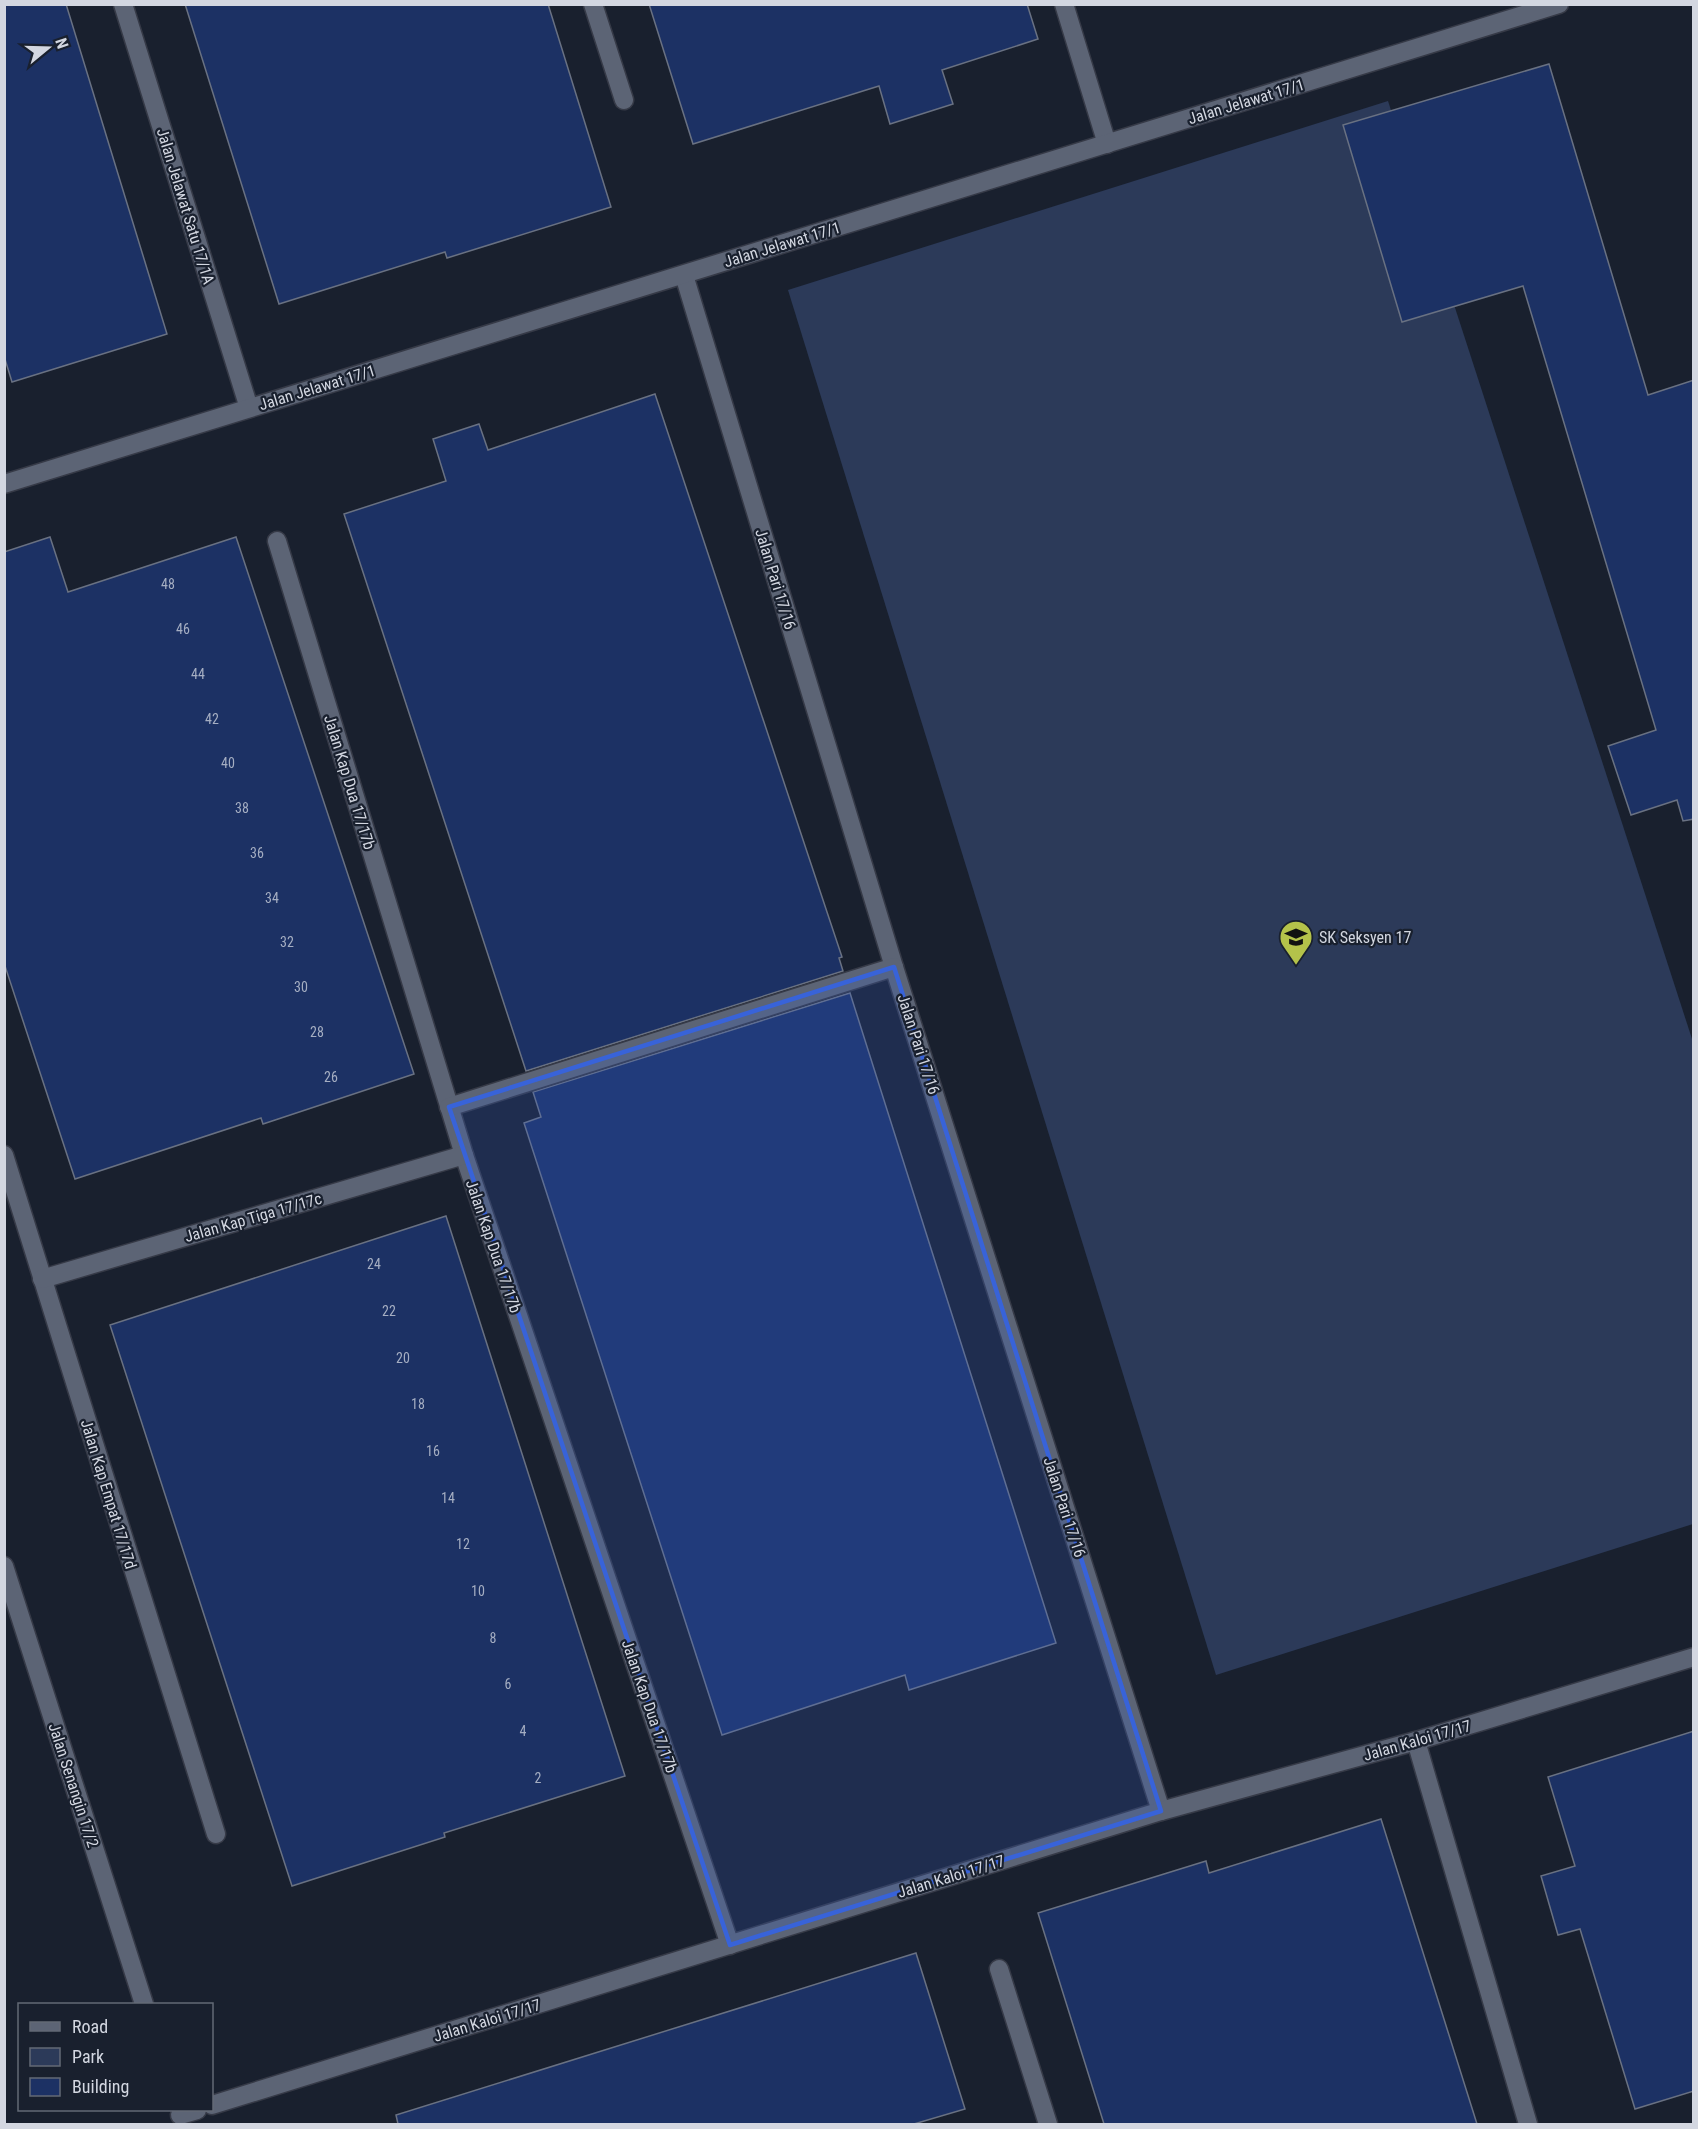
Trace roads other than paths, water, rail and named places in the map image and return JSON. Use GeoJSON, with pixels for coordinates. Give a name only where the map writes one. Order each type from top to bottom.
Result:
{"type":"FeatureCollection","features":[{"type":"Feature","properties":{"kind":"street","name":"Jalan Jelawat Satu 17/1A"},"geometry":{"type":"LineString","coordinates":[[123,4],[249,408]]}},
{"type":"Feature","properties":{"kind":"street"},"geometry":{"type":"LineString","coordinates":[[593,4],[624,100]]}},
{"type":"Feature","properties":{"kind":"street"},"geometry":{"type":"LineString","coordinates":[[1064,4],[1107,144]]}},
{"type":"Feature","properties":{"kind":"street","name":"Jalan Jelawat 17/1"},"geometry":{"type":"LineString","coordinates":[[4,484],[1559,4]]}},
{"type":"Feature","properties":{"kind":"street","name":"Jalan Pari 17/16"},"geometry":{"type":"LineString","coordinates":[[684,274],[894,968],[1161,1811]]}},
{"type":"Feature","properties":{"kind":"street","name":"Jalan Kap Dua 17/17b"},"geometry":{"type":"LineString","coordinates":[[277,541],[464,1155],[730,1945]]}},
{"type":"Feature","properties":{"kind":"street"},"geometry":{"type":"LineString","coordinates":[[449,1107],[894,968]]}},
{"type":"Feature","properties":{"kind":"street","name":"Jalan Kap Empat 17/17d"},"geometry":{"type":"LineString","coordinates":[[4,1155],[216,1834]]}},
{"type":"Feature","properties":{"kind":"street","name":"Jalan Kap Tiga 17/17c"},"geometry":{"type":"LineString","coordinates":[[42,1279],[464,1155]]}},
{"type":"Feature","properties":{"kind":"street","name":"Jalan Senangin 17/2"},"geometry":{"type":"LineString","coordinates":[[4,1566],[144,2003]]}},
{"type":"Feature","properties":{"kind":"street","name":"Jalan Kaloi 17/17"},"geometry":{"type":"LineString","coordinates":[[213,2105],[1161,1811],[1416,1741],[1694,1657]]}},
{"type":"Feature","properties":{"kind":"street"},"geometry":{"type":"LineString","coordinates":[[1416,1741],[1528,2124]]}},
{"type":"Feature","properties":{"kind":"street"},"geometry":{"type":"LineString","coordinates":[[999,1969],[1048,2124]]}},
{"type":"Feature","properties":{"kind":"place","name":"SK Seksyen 17"},"geometry":{"type":"Point","coordinates":[1296,966]}}]}
